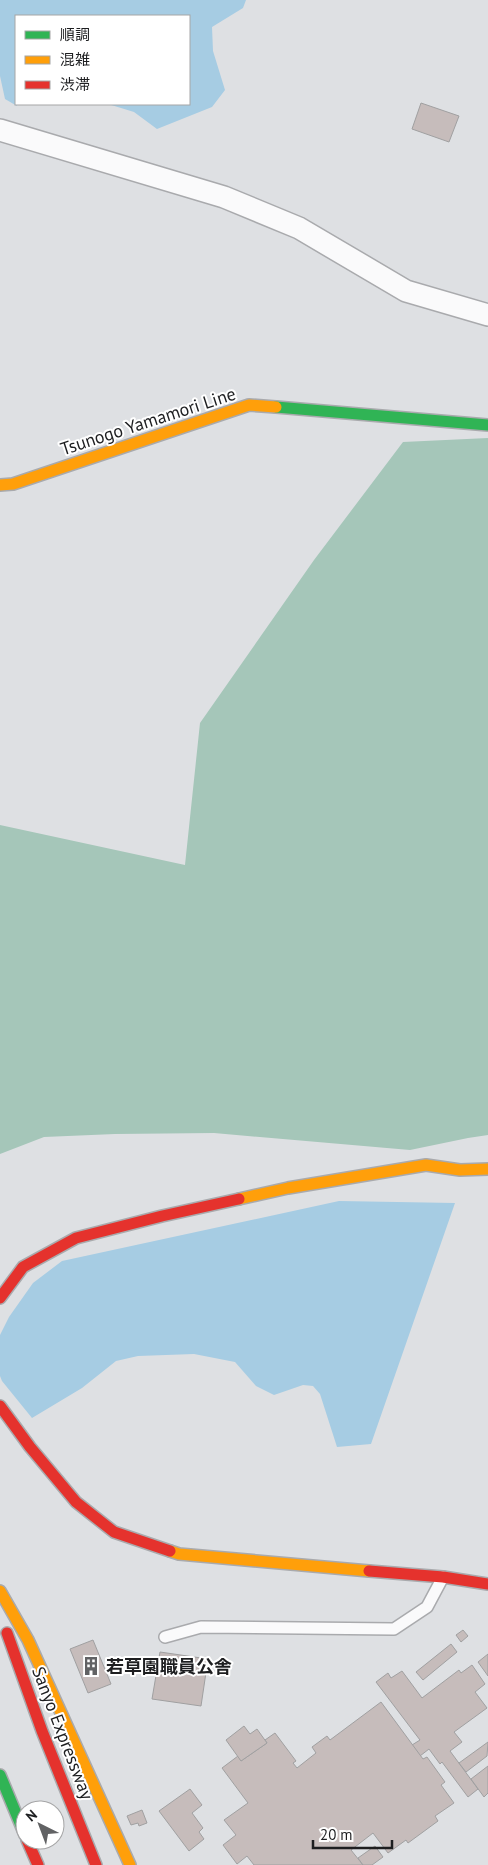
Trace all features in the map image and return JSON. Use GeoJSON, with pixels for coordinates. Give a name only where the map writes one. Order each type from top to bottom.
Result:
{"type":"FeatureCollection","features":[{"type":"Feature","properties":{"kind":"main road","name":"Tsunogo Yamamori Line"},"geometry":{"type":"LineString","coordinates":[[0,485],[13,484],[249,405],[488,425]]}},
{"type":"Feature","properties":{"kind":"main road"},"geometry":{"type":"LineString","coordinates":[[0,1298],[23,1267],[76,1238],[162,1216],[288,1188],[383,1171],[426,1165],[460,1170],[488,1170]]}},
{"type":"Feature","properties":{"kind":"main road"},"geometry":{"type":"LineString","coordinates":[[0,1406],[30,1447],[76,1502],[114,1532],[179,1554],[443,1577],[488,1584]]}},
{"type":"Feature","properties":{"kind":"main road"},"geometry":{"type":"LineString","coordinates":[[0,1590],[28,1640],[130,1865]]}},
{"type":"Feature","properties":{"kind":"main road","name":"Sanyo Expressway"},"geometry":{"type":"LineString","coordinates":[[3,1622],[42,1731],[96,1865]]}},
{"type":"Feature","properties":{"kind":"main road"},"geometry":{"type":"LineString","coordinates":[[0,1774],[15,1810]]}},
{"type":"Feature","properties":{"kind":"main road"},"geometry":{"type":"LineString","coordinates":[[31,1850],[38,1865]]}},
{"type":"Feature","properties":{"kind":"street"},"geometry":{"type":"LineString","coordinates":[[0,130],[224,197],[299,228],[406,291],[488,315]]}},
{"type":"Feature","properties":{"kind":"lane"},"geometry":{"type":"LineString","coordinates":[[165,1637],[201,1627],[394,1628],[426,1607],[443,1577]]}},
{"type":"Feature","properties":{"kind":"green space"},"geometry":{"type":"Polygon","coordinates":[[[488,438],[488,1135],[410,1150],[214,1133],[115,1134],[44,1137],[0,1154],[0,825],[185,865],[200,723],[314,560],[403,442],[488,438]]]}},
{"type":"Feature","properties":{"kind":"water"},"geometry":{"type":"Polygon","coordinates":[[[0,0],[246,0],[243,8],[212,27],[213,51],[225,90],[212,107],[157,129],[134,112],[111,105],[190,105],[190,15],[15,15],[15,105],[5,99],[0,76],[0,0]]]}},
{"type":"Feature","properties":{"kind":"water"},"geometry":{"type":"Polygon","coordinates":[[[339,1201],[455,1203],[371,1444],[337,1447],[320,1394],[313,1386],[303,1385],[274,1395],[256,1386],[235,1362],[194,1354],[138,1356],[116,1361],[82,1388],[32,1418],[2,1381],[0,1376],[0,1335],[9,1317],[33,1283],[62,1261],[339,1201]]]}},
{"type":"Feature","properties":{"kind":"building"},"geometry":{"type":"Polygon","coordinates":[[[421,103],[459,116],[449,142],[412,129],[421,103]]]}},
{"type":"Feature","properties":{"kind":"building"},"geometry":{"type":"Polygon","coordinates":[[[463,1630],[468,1636],[461,1642],[456,1635],[463,1630]]]}},
{"type":"Feature","properties":{"kind":"building","name":"若草園職員公舎"},"geometry":{"type":"Polygon","coordinates":[[[93,1640],[111,1684],[88,1693],[70,1649],[93,1640]]]}},
{"type":"Feature","properties":{"kind":"building"},"geometry":{"type":"Polygon","coordinates":[[[451,1644],[457,1652],[423,1680],[416,1672],[451,1644]]]}},
{"type":"Feature","properties":{"kind":"building"},"geometry":{"type":"Polygon","coordinates":[[[160,1652],[208,1659],[201,1706],[152,1699],[160,1652]]]}},
{"type":"Feature","properties":{"kind":"building"},"geometry":{"type":"Polygon","coordinates":[[[488,1654],[488,1676],[478,1662],[488,1654]]]}},
{"type":"Feature","properties":{"kind":"building"},"geometry":{"type":"Polygon","coordinates":[[[472,1665],[485,1684],[475,1692],[487,1708],[454,1732],[462,1742],[450,1751],[478,1789],[468,1797],[442,1762],[440,1764],[429,1749],[420,1756],[412,1745],[420,1740],[376,1682],[388,1673],[391,1678],[402,1671],[422,1698],[459,1670],[461,1673],[472,1665]]]}},
{"type":"Feature","properties":{"kind":"building"},"geometry":{"type":"Polygon","coordinates":[[[381,1702],[423,1759],[427,1757],[445,1782],[441,1785],[454,1803],[435,1816],[438,1821],[408,1843],[406,1840],[388,1853],[373,1833],[351,1850],[363,1865],[254,1865],[247,1856],[237,1864],[223,1845],[236,1835],[224,1820],[248,1803],[222,1768],[238,1756],[241,1761],[267,1743],[265,1740],[275,1733],[296,1761],[293,1763],[297,1768],[316,1753],[312,1747],[327,1736],[330,1740],[381,1702]]]}},
{"type":"Feature","properties":{"kind":"building"},"geometry":{"type":"Polygon","coordinates":[[[244,1726],[250,1734],[257,1729],[267,1743],[241,1761],[226,1740],[244,1726]]]}},
{"type":"Feature","properties":{"kind":"building"},"geometry":{"type":"Polygon","coordinates":[[[488,1742],[487,1756],[466,1772],[459,1763],[488,1742]]]}},
{"type":"Feature","properties":{"kind":"building"},"geometry":{"type":"Polygon","coordinates":[[[488,1766],[488,1793],[484,1797],[471,1779],[488,1766]]]}},
{"type":"Feature","properties":{"kind":"building"},"geometry":{"type":"Polygon","coordinates":[[[190,1789],[202,1805],[192,1813],[203,1828],[199,1832],[204,1839],[189,1851],[159,1811],[190,1789]]]}},
{"type":"Feature","properties":{"kind":"building"},"geometry":{"type":"Polygon","coordinates":[[[142,1810],[147,1823],[139,1826],[138,1823],[131,1825],[127,1816],[142,1810]]]}},
{"type":"Feature","properties":{"kind":"building"},"geometry":{"type":"Polygon","coordinates":[[[375,1846],[383,1857],[372,1865],[363,1865],[358,1858],[375,1846]]]}},
{"type":"Feature","properties":{"kind":"traffic: fast"},"geometry":{"type":"LineString","coordinates":[[276,407],[488,425]]}},
{"type":"Feature","properties":{"kind":"traffic: fast"},"geometry":{"type":"LineString","coordinates":[[0,1775],[15,1811]]}},
{"type":"Feature","properties":{"kind":"traffic: slow"},"geometry":{"type":"LineString","coordinates":[[0,485],[13,484],[249,405],[276,407]]}},
{"type":"Feature","properties":{"kind":"traffic: slow"},"geometry":{"type":"LineString","coordinates":[[239,1199],[288,1188],[426,1165],[460,1170],[488,1169]]}},
{"type":"Feature","properties":{"kind":"traffic: slow"},"geometry":{"type":"LineString","coordinates":[[170,1551],[179,1554],[369,1571]]}},
{"type":"Feature","properties":{"kind":"traffic: slow"},"geometry":{"type":"LineString","coordinates":[[0,1591],[28,1640],[130,1865]]}},
{"type":"Feature","properties":{"kind":"traffic: jam"},"geometry":{"type":"LineString","coordinates":[[0,1298],[23,1267],[76,1238],[239,1199]]}},
{"type":"Feature","properties":{"kind":"traffic: jam"},"geometry":{"type":"LineString","coordinates":[[0,1406],[30,1447],[76,1502],[114,1532],[170,1551]]}},
{"type":"Feature","properties":{"kind":"traffic: jam"},"geometry":{"type":"LineString","coordinates":[[369,1571],[443,1577],[488,1584]]}},
{"type":"Feature","properties":{"kind":"traffic: jam"},"geometry":{"type":"LineString","coordinates":[[7,1633],[42,1731],[96,1865]]}},
{"type":"Feature","properties":{"kind":"traffic: jam"},"geometry":{"type":"LineString","coordinates":[[31,1850],[38,1865]]}},
{"type":"Feature","properties":{"kind":"place","name":"若草園職員公舎"},"geometry":{"type":"Point","coordinates":[91,1666]}}]}
